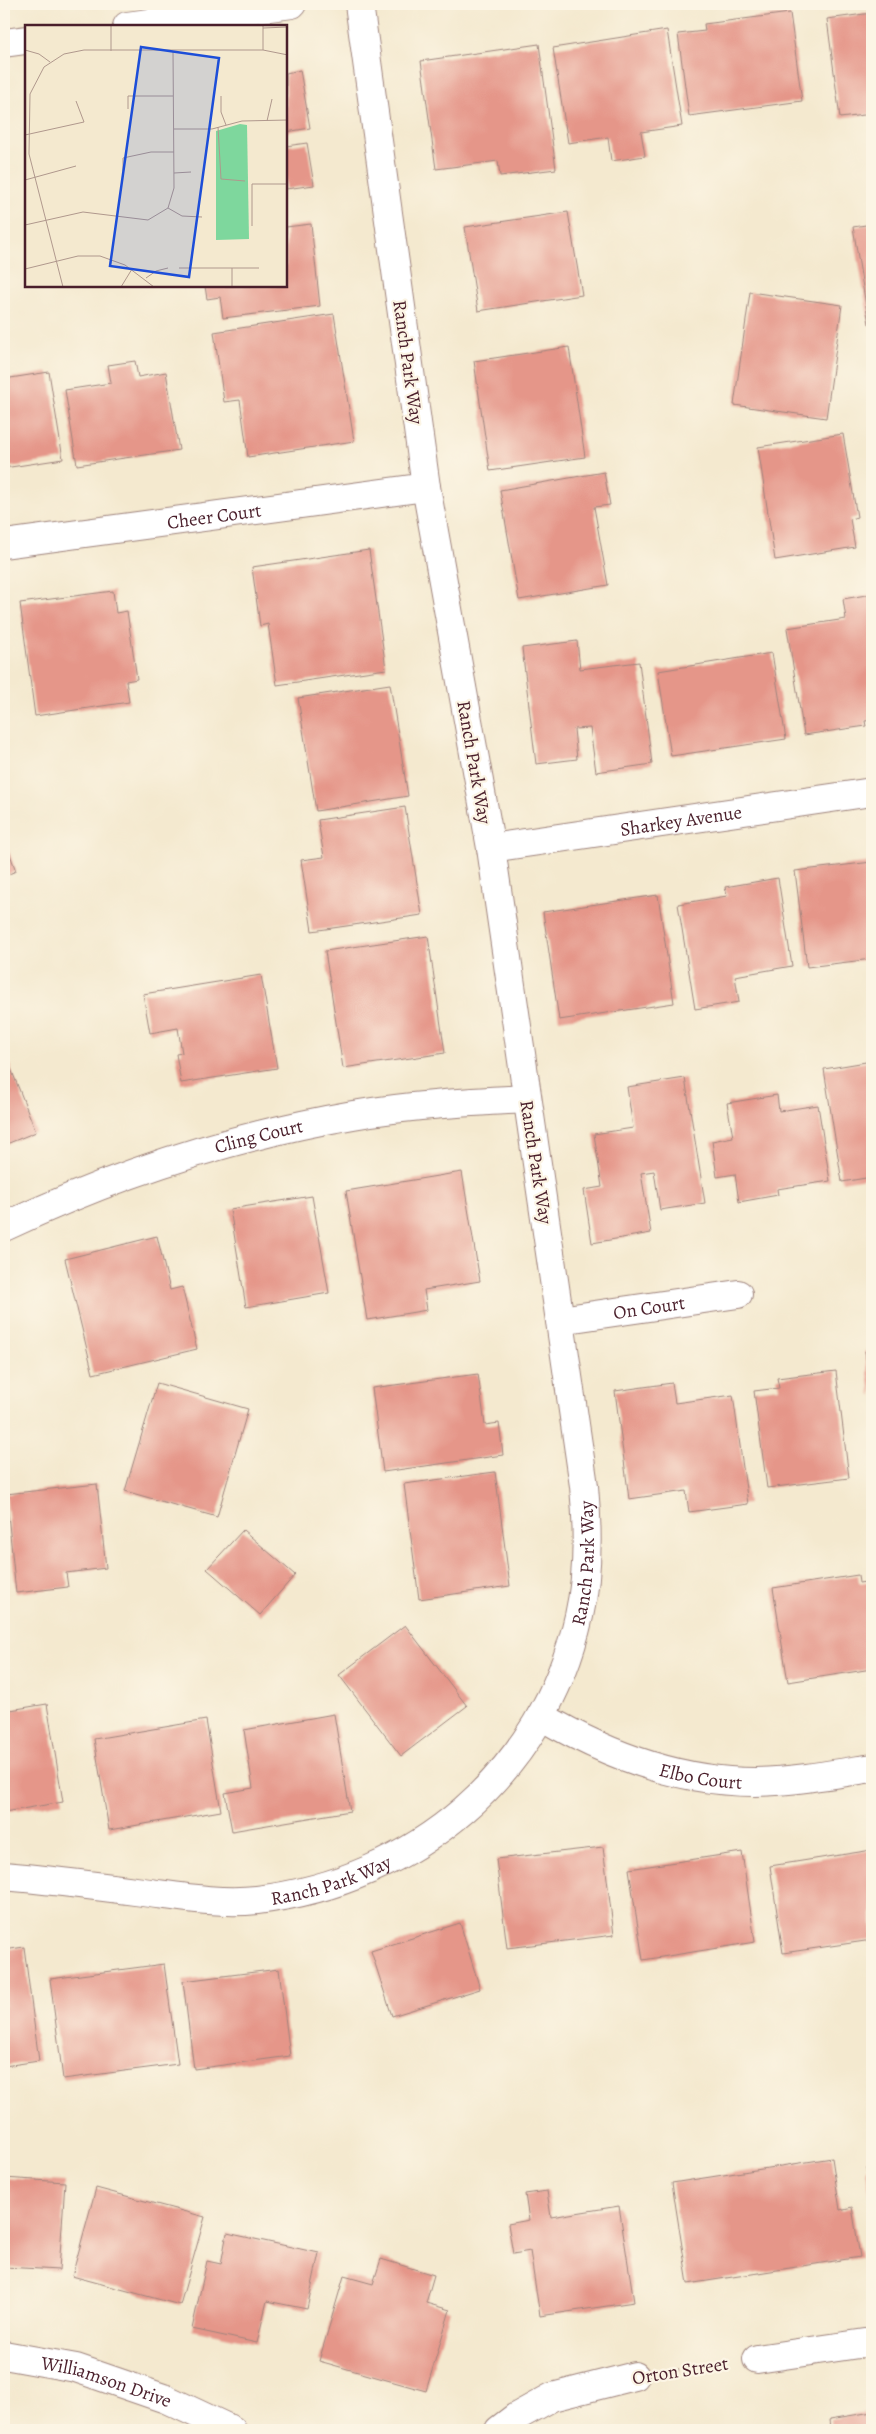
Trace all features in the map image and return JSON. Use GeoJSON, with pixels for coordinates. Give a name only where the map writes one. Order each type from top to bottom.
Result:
{"type":"FeatureCollection","features":[{"type":"Feature","properties":{"kind":"street"},"geometry":{"type":"LineString","coordinates":[[134,25],[292,4]]}},
{"type":"Feature","properties":{"kind":"street","name":"Ranch Park Way"},"geometry":{"type":"LineString","coordinates":[[4,1876],[55,1880],[211,1901],[255,1900],[299,1893],[342,1882],[383,1864],[421,1844],[458,1817],[517,1754],[541,1716],[567,1658],[579,1616],[586,1572],[588,1537],[584,1486],[491,848],[426,487],[359,4]]}},
{"type":"Feature","properties":{"kind":"street"},"geometry":{"type":"LineString","coordinates":[[4,43],[25,40]]}},
{"type":"Feature","properties":{"kind":"street","name":"Cheer Court"},"geometry":{"type":"LineString","coordinates":[[4,544],[426,487]]}},
{"type":"Feature","properties":{"kind":"street","name":"Sharkey Avenue"},"geometry":{"type":"LineString","coordinates":[[491,848],[872,792]]}},
{"type":"Feature","properties":{"kind":"street","name":"Cling Court"},"geometry":{"type":"LineString","coordinates":[[4,1227],[65,1198],[187,1154],[270,1131],[355,1115],[441,1104],[527,1099]]}},
{"type":"Feature","properties":{"kind":"street","name":"On Court"},"geometry":{"type":"LineString","coordinates":[[560,1320],[738,1294]]}},
{"type":"Feature","properties":{"kind":"street","name":"Elbo Court"},"geometry":{"type":"LineString","coordinates":[[541,1716],[581,1739],[622,1758],[665,1771],[710,1779],[755,1782],[804,1778],[872,1768]]}},
{"type":"Feature","properties":{"kind":"street"},"geometry":{"type":"LineString","coordinates":[[757,2359],[872,2342]]}},
{"type":"Feature","properties":{"kind":"street","name":"Williamson Drive"},"geometry":{"type":"LineString","coordinates":[[4,2355],[76,2368],[166,2398],[232,2430]]}},
{"type":"Feature","properties":{"kind":"street","name":"Orton Street"},"geometry":{"type":"LineString","coordinates":[[499,2430],[516,2417],[552,2397],[635,2376]]}},
{"type":"Feature","properties":{"kind":"path","name":"Orton Street"},"geometry":{"type":"LineString","coordinates":[[635,2376],[757,2359]]}},
{"type":"Feature","properties":{"kind":"building"},"geometry":{"type":"Polygon","coordinates":[[[790,13],[802,101],[689,116],[678,34],[705,31],[704,24],[790,13]]]}},
{"type":"Feature","properties":{"kind":"building"},"geometry":{"type":"Polygon","coordinates":[[[872,13],[872,114],[840,118],[827,19],[872,13]]]}},
{"type":"Feature","properties":{"kind":"building"},"geometry":{"type":"Polygon","coordinates":[[[667,30],[682,126],[641,132],[645,156],[611,161],[608,137],[568,143],[553,48],[667,30]]]}},
{"type":"Feature","properties":{"kind":"building"},"geometry":{"type":"Polygon","coordinates":[[[539,44],[556,169],[500,176],[498,161],[436,169],[421,61],[539,44]]]}},
{"type":"Feature","properties":{"kind":"building"},"geometry":{"type":"Polygon","coordinates":[[[300,70],[310,128],[288,132],[288,73],[300,70]]]}},
{"type":"Feature","properties":{"kind":"building"},"geometry":{"type":"Polygon","coordinates":[[[307,143],[314,185],[288,189],[288,146],[307,143]]]}},
{"type":"Feature","properties":{"kind":"building"},"geometry":{"type":"Polygon","coordinates":[[[568,212],[582,295],[478,311],[465,227],[568,212]]]}},
{"type":"Feature","properties":{"kind":"building"},"geometry":{"type":"Polygon","coordinates":[[[311,224],[320,306],[223,318],[220,297],[207,299],[205,288],[288,288],[288,227],[311,224]]]}},
{"type":"Feature","properties":{"kind":"building"},"geometry":{"type":"Polygon","coordinates":[[[872,224],[872,324],[869,324],[853,227],[872,224]]]}},
{"type":"Feature","properties":{"kind":"building"},"geometry":{"type":"Polygon","coordinates":[[[4,228],[7,241],[4,241],[4,228]]]}},
{"type":"Feature","properties":{"kind":"building"},"geometry":{"type":"Polygon","coordinates":[[[750,292],[842,305],[826,418],[734,405],[750,292]]]}},
{"type":"Feature","properties":{"kind":"building"},"geometry":{"type":"Polygon","coordinates":[[[334,314],[354,441],[248,457],[240,400],[224,402],[214,332],[334,314]]]}},
{"type":"Feature","properties":{"kind":"building"},"geometry":{"type":"Polygon","coordinates":[[[569,347],[585,457],[490,471],[474,361],[569,347]]]}},
{"type":"Feature","properties":{"kind":"building"},"geometry":{"type":"Polygon","coordinates":[[[135,361],[138,377],[166,372],[179,450],[77,465],[65,390],[111,383],[108,365],[135,361]]]}},
{"type":"Feature","properties":{"kind":"building"},"geometry":{"type":"Polygon","coordinates":[[[49,372],[63,459],[4,468],[4,379],[49,372]]]}},
{"type":"Feature","properties":{"kind":"building"},"geometry":{"type":"Polygon","coordinates":[[[843,434],[857,517],[850,519],[855,547],[775,560],[758,447],[843,434]]]}},
{"type":"Feature","properties":{"kind":"building"},"geometry":{"type":"Polygon","coordinates":[[[604,472],[610,505],[594,507],[608,585],[519,600],[500,490],[604,472]]]}},
{"type":"Feature","properties":{"kind":"building"},"geometry":{"type":"Polygon","coordinates":[[[369,550],[386,669],[277,685],[268,624],[260,626],[252,567],[369,550]]]}},
{"type":"Feature","properties":{"kind":"building"},"geometry":{"type":"Polygon","coordinates":[[[113,591],[116,613],[127,611],[137,679],[126,681],[129,702],[35,716],[20,603],[113,591]]]}},
{"type":"Feature","properties":{"kind":"building"},"geometry":{"type":"Polygon","coordinates":[[[872,594],[872,720],[865,721],[866,726],[804,735],[787,628],[846,619],[843,599],[872,594]]]}},
{"type":"Feature","properties":{"kind":"building"},"geometry":{"type":"Polygon","coordinates":[[[577,641],[580,669],[639,662],[652,764],[596,772],[590,728],[574,729],[577,759],[536,764],[522,648],[577,641]]]}},
{"type":"Feature","properties":{"kind":"building"},"geometry":{"type":"Polygon","coordinates":[[[772,653],[786,739],[671,756],[658,671],[772,653]]]}},
{"type":"Feature","properties":{"kind":"building"},"geometry":{"type":"Polygon","coordinates":[[[390,684],[408,796],[316,811],[298,698],[390,684]]]}},
{"type":"Feature","properties":{"kind":"building"},"geometry":{"type":"Polygon","coordinates":[[[405,807],[422,915],[312,931],[301,860],[324,857],[318,820],[405,807]]]}},
{"type":"Feature","properties":{"kind":"building"},"geometry":{"type":"Polygon","coordinates":[[[4,838],[16,871],[4,876],[4,838]]]}},
{"type":"Feature","properties":{"kind":"building"},"geometry":{"type":"Polygon","coordinates":[[[872,862],[872,959],[807,967],[795,871],[872,862]]]}},
{"type":"Feature","properties":{"kind":"building"},"geometry":{"type":"Polygon","coordinates":[[[778,878],[792,966],[735,976],[739,1002],[695,1009],[678,904],[727,896],[725,887],[778,878]]]}},
{"type":"Feature","properties":{"kind":"building"},"geometry":{"type":"Polygon","coordinates":[[[658,895],[674,1003],[559,1020],[543,912],[658,895]]]}},
{"type":"Feature","properties":{"kind":"building"},"geometry":{"type":"Polygon","coordinates":[[[428,936],[445,1053],[343,1068],[325,951],[428,936]]]}},
{"type":"Feature","properties":{"kind":"building"},"geometry":{"type":"Polygon","coordinates":[[[261,975],[277,1068],[181,1083],[176,1054],[182,1053],[178,1028],[150,1033],[143,994],[261,975]]]}},
{"type":"Feature","properties":{"kind":"building"},"geometry":{"type":"Polygon","coordinates":[[[4,1051],[36,1132],[4,1145],[4,1051]]]}},
{"type":"Feature","properties":{"kind":"building"},"geometry":{"type":"Polygon","coordinates":[[[872,1061],[872,1177],[842,1182],[824,1069],[872,1061]]]}},
{"type":"Feature","properties":{"kind":"building"},"geometry":{"type":"Polygon","coordinates":[[[685,1078],[705,1203],[660,1210],[654,1171],[641,1173],[651,1233],[592,1243],[584,1190],[602,1187],[594,1134],[633,1128],[627,1087],[685,1078]]]}},
{"type":"Feature","properties":{"kind":"building"},"geometry":{"type":"Polygon","coordinates":[[[777,1095],[779,1111],[818,1105],[830,1181],[777,1189],[778,1195],[739,1202],[735,1174],[717,1177],[712,1141],[733,1137],[727,1103],[777,1095]]]}},
{"type":"Feature","properties":{"kind":"building"},"geometry":{"type":"Polygon","coordinates":[[[462,1172],[480,1281],[424,1290],[427,1310],[367,1320],[346,1191],[462,1172]]]}},
{"type":"Feature","properties":{"kind":"building"},"geometry":{"type":"Polygon","coordinates":[[[312,1196],[329,1293],[246,1307],[230,1209],[312,1196]]]}},
{"type":"Feature","properties":{"kind":"building"},"geometry":{"type":"Polygon","coordinates":[[[157,1236],[170,1290],[182,1287],[197,1349],[93,1374],[65,1259],[157,1236]]]}},
{"type":"Feature","properties":{"kind":"building"},"geometry":{"type":"Polygon","coordinates":[[[872,1350],[872,1395],[871,1395],[865,1351],[872,1350]]]}},
{"type":"Feature","properties":{"kind":"building"},"geometry":{"type":"Polygon","coordinates":[[[836,1371],[849,1478],[767,1488],[754,1391],[779,1388],[777,1378],[836,1371]]]}},
{"type":"Feature","properties":{"kind":"building"},"geometry":{"type":"Polygon","coordinates":[[[478,1374],[485,1425],[499,1423],[503,1455],[383,1472],[372,1388],[478,1374]]]}},
{"type":"Feature","properties":{"kind":"building"},"geometry":{"type":"Polygon","coordinates":[[[157,1383],[248,1409],[217,1517],[125,1491],[157,1383]]]}},
{"type":"Feature","properties":{"kind":"building"},"geometry":{"type":"Polygon","coordinates":[[[672,1383],[675,1403],[733,1395],[748,1504],[689,1512],[686,1491],[629,1499],[615,1391],[672,1383]]]}},
{"type":"Feature","properties":{"kind":"building"},"geometry":{"type":"Polygon","coordinates":[[[495,1472],[510,1586],[419,1599],[404,1484],[495,1472]]]}},
{"type":"Feature","properties":{"kind":"building"},"geometry":{"type":"Polygon","coordinates":[[[97,1484],[106,1568],[66,1573],[68,1587],[16,1593],[6,1494],[97,1484]]]}},
{"type":"Feature","properties":{"kind":"building"},"geometry":{"type":"Polygon","coordinates":[[[243,1530],[295,1575],[260,1615],[207,1569],[243,1530]]]}},
{"type":"Feature","properties":{"kind":"building"},"geometry":{"type":"Polygon","coordinates":[[[858,1575],[859,1583],[872,1581],[872,1669],[788,1682],[773,1588],[858,1575]]]}},
{"type":"Feature","properties":{"kind":"building"},"geometry":{"type":"Polygon","coordinates":[[[405,1625],[467,1706],[401,1756],[339,1675],[405,1625]]]}},
{"type":"Feature","properties":{"kind":"building"},"geometry":{"type":"Polygon","coordinates":[[[47,1704],[63,1802],[4,1812],[4,1711],[47,1704]]]}},
{"type":"Feature","properties":{"kind":"building"},"geometry":{"type":"Polygon","coordinates":[[[334,1714],[350,1811],[232,1831],[225,1793],[253,1788],[244,1730],[334,1714]]]}},
{"type":"Feature","properties":{"kind":"building"},"geometry":{"type":"Polygon","coordinates":[[[206,1720],[221,1811],[109,1830],[94,1739],[206,1720]]]}},
{"type":"Feature","properties":{"kind":"building"},"geometry":{"type":"Polygon","coordinates":[[[603,1847],[614,1935],[507,1948],[496,1859],[603,1847]]]}},
{"type":"Feature","properties":{"kind":"building"},"geometry":{"type":"Polygon","coordinates":[[[872,1850],[872,1940],[783,1953],[770,1866],[872,1850]]]}},
{"type":"Feature","properties":{"kind":"building"},"geometry":{"type":"Polygon","coordinates":[[[742,1852],[755,1942],[643,1960],[629,1869],[742,1852]]]}},
{"type":"Feature","properties":{"kind":"building"},"geometry":{"type":"Polygon","coordinates":[[[460,1923],[480,1989],[392,2016],[371,1951],[460,1923]]]}},
{"type":"Feature","properties":{"kind":"building"},"geometry":{"type":"Polygon","coordinates":[[[24,1947],[39,2061],[4,2066],[4,1950],[24,1947]]]}},
{"type":"Feature","properties":{"kind":"building"},"geometry":{"type":"Polygon","coordinates":[[[164,1964],[178,2064],[63,2079],[50,1979],[164,1964]]]}},
{"type":"Feature","properties":{"kind":"building"},"geometry":{"type":"Polygon","coordinates":[[[279,1969],[290,2056],[194,2069],[183,1981],[279,1969]]]}},
{"type":"Feature","properties":{"kind":"building"},"geometry":{"type":"Polygon","coordinates":[[[832,2158],[840,2210],[852,2207],[860,2257],[688,2284],[672,2183],[832,2158]]]}},
{"type":"Feature","properties":{"kind":"building"},"geometry":{"type":"Polygon","coordinates":[[[872,2168],[872,2202],[871,2202],[866,2169],[872,2168]]]}},
{"type":"Feature","properties":{"kind":"building"},"geometry":{"type":"Polygon","coordinates":[[[4,2178],[65,2182],[59,2270],[4,2267],[4,2178]]]}},
{"type":"Feature","properties":{"kind":"building"},"geometry":{"type":"Polygon","coordinates":[[[96,2188],[205,2217],[180,2305],[72,2276],[96,2188]]]}},
{"type":"Feature","properties":{"kind":"building"},"geometry":{"type":"Polygon","coordinates":[[[547,2191],[551,2217],[619,2206],[634,2302],[540,2316],[530,2251],[513,2254],[508,2224],[529,2220],[525,2194],[547,2191]]]}},
{"type":"Feature","properties":{"kind":"building"},"geometry":{"type":"Polygon","coordinates":[[[227,2233],[319,2253],[307,2309],[267,2301],[257,2343],[192,2329],[207,2261],[221,2264],[227,2233]]]}},
{"type":"Feature","properties":{"kind":"building"},"geometry":{"type":"Polygon","coordinates":[[[381,2259],[434,2275],[426,2303],[450,2310],[426,2391],[319,2361],[344,2276],[373,2284],[381,2259]]]}},
{"type":"Feature","properties":{"kind":"building"},"geometry":{"type":"Polygon","coordinates":[[[872,2412],[872,2430],[831,2430],[830,2419],[872,2412]]]}}]}
